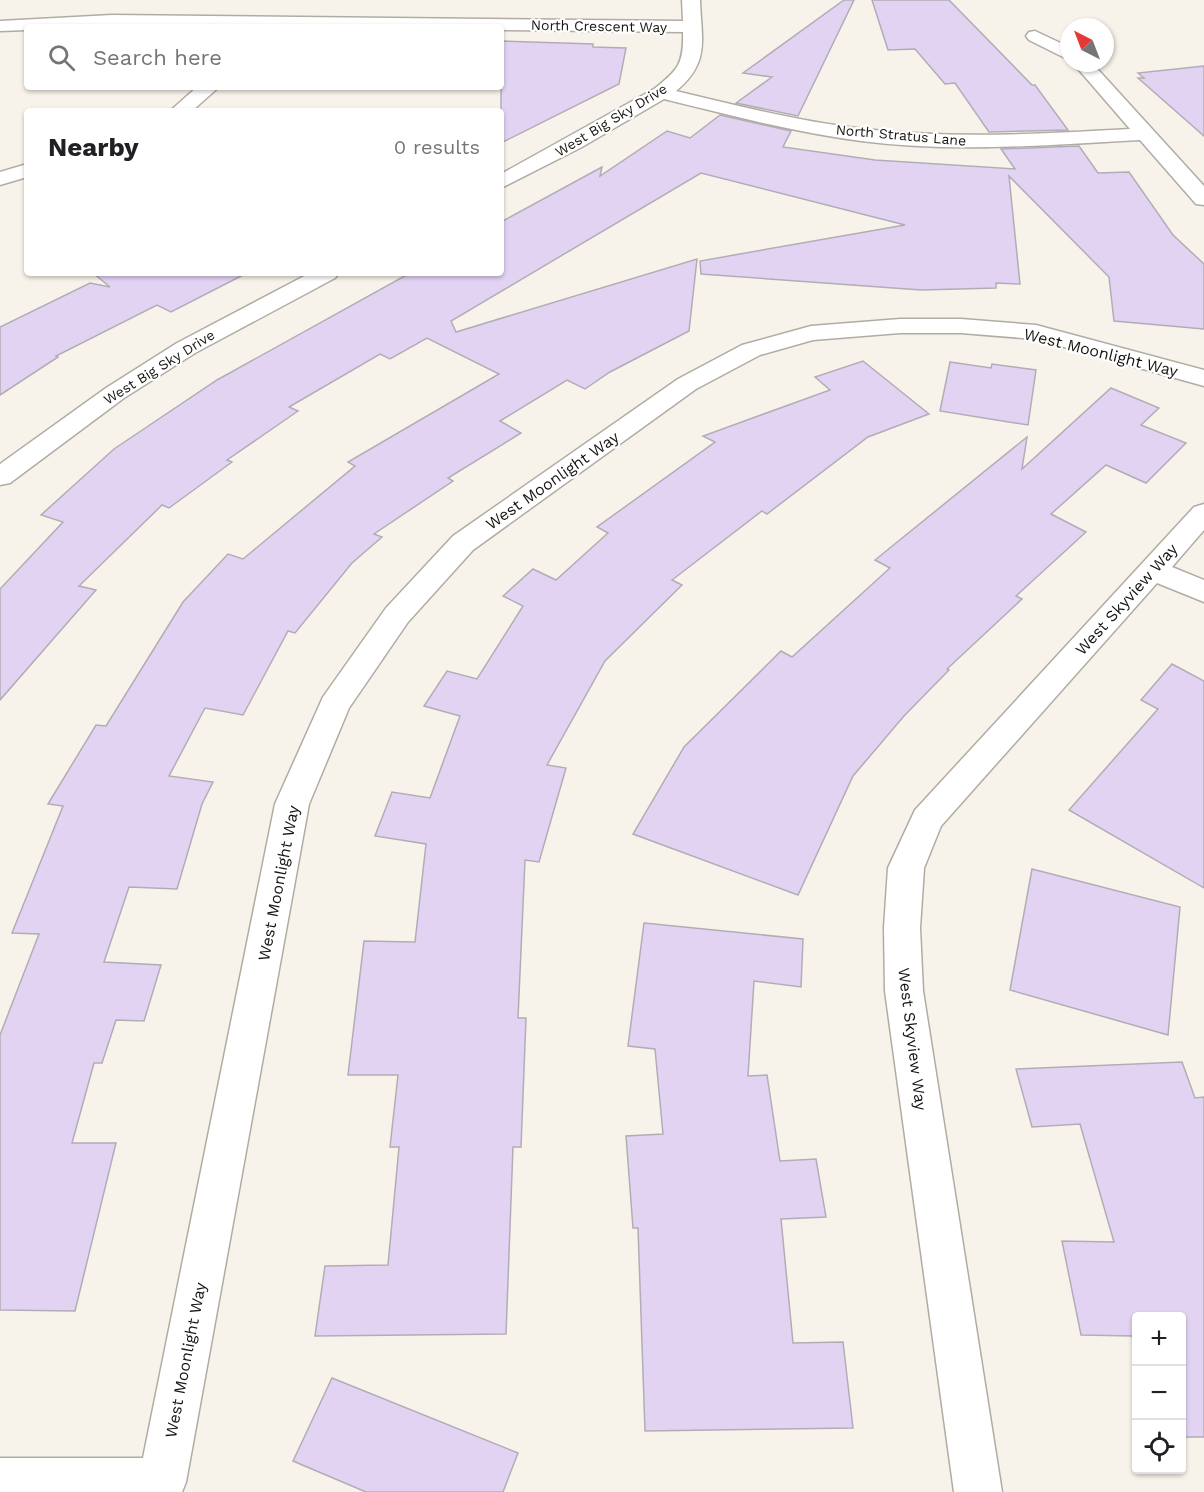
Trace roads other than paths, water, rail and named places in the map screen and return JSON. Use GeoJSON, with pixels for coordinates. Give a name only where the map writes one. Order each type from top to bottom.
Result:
{"type":"FeatureCollection","features":[{"type":"Feature","properties":{"kind":"street","name":"West Big Sky Drive"},"geometry":{"type":"LineString","coordinates":[[504,180],[575,143],[661,93],[682,76],[693,56],[694,27],[691,0]]}},
{"type":"Feature","properties":{"kind":"street","name":"North Crescent Way"},"geometry":{"type":"LineString","coordinates":[[37,24],[112,20],[245,24]]}},
{"type":"Feature","properties":{"kind":"street","name":"North Crescent Way"},"geometry":{"type":"LineString","coordinates":[[0,26],[24,25]]}},
{"type":"Feature","properties":{"kind":"street","name":"North Crescent Way"},"geometry":{"type":"LineString","coordinates":[[504,26],[694,27]]}},
{"type":"Feature","properties":{"kind":"street"},"geometry":{"type":"LineString","coordinates":[[1035,36],[1060,49]]}},
{"type":"Feature","properties":{"kind":"street"},"geometry":{"type":"LineString","coordinates":[[1090,72],[1204,199]]}},
{"type":"Feature","properties":{"kind":"street"},"geometry":{"type":"LineString","coordinates":[[184,108],[205,90]]}},
{"type":"Feature","properties":{"kind":"street","name":"North Stratus Lane"},"geometry":{"type":"LineString","coordinates":[[661,93],[756,116],[861,135],[961,141],[1145,135]]}},
{"type":"Feature","properties":{"kind":"street"},"geometry":{"type":"LineString","coordinates":[[0,179],[24,171]]}},
{"type":"Feature","properties":{"kind":"street","name":"West Big Sky Drive"},"geometry":{"type":"LineString","coordinates":[[0,477],[115,393],[186,348],[321,276]]}},
{"type":"Feature","properties":{"kind":"street","name":"West Moonlight Way"},"geometry":{"type":"LineString","coordinates":[[0,1482],[162,1482],[292,804],[334,705],[397,615],[463,543],[687,384],[751,350],[811,333],[900,326],[961,326],[1036,332],[1204,378]]}},
{"type":"Feature","properties":{"kind":"street","name":"West Skyview Way"},"geometry":{"type":"LineString","coordinates":[[978,1492],[904,991],[902,928],[906,868],[927,819],[1204,513]]}},
{"type":"Feature","properties":{"kind":"street"},"geometry":{"type":"LineString","coordinates":[[1153,570],[1204,592]]}}]}
